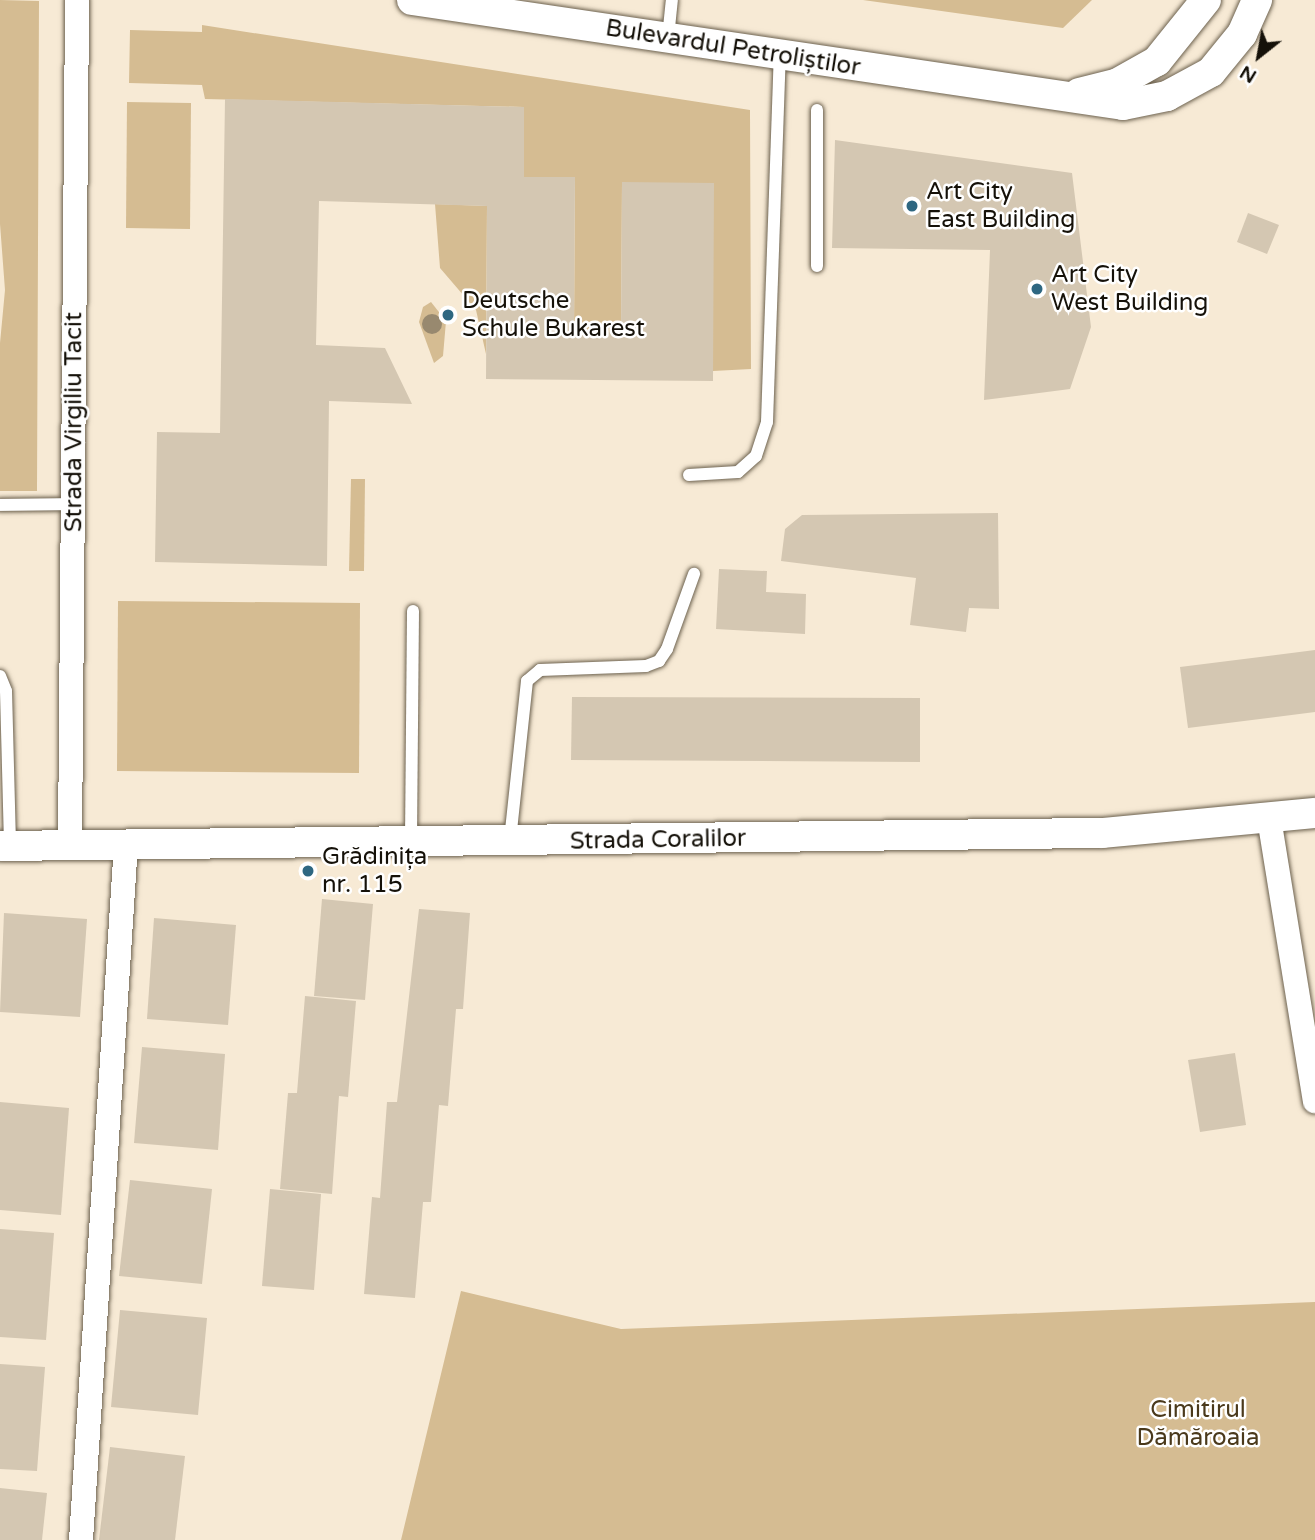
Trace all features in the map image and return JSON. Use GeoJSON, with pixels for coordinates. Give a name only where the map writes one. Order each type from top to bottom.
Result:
{"type":"FeatureCollection","features":[{"type":"Feature","properties":{"kind":"street","name":"Strada Virgiliu Tacit"},"geometry":{"type":"LineString","coordinates":[[70,844],[77,0]]}},
{"type":"Feature","properties":{"kind":"street","name":"Bulevardul Petroliștilor"},"geometry":{"type":"LineString","coordinates":[[412,0],[1102,104],[1149,101],[1188,87],[1210,72],[1242,34],[1257,0]]}},
{"type":"Feature","properties":{"kind":"street","name":"Bulevardul Petroliștilor"},"geometry":{"type":"LineString","coordinates":[[1055,98],[1116,84],[1157,61],[1206,0]]}},
{"type":"Feature","properties":{"kind":"street"},"geometry":{"type":"LineString","coordinates":[[1157,61],[1210,72]]}},
{"type":"Feature","properties":{"kind":"street","name":"Strada Coralilor"},"geometry":{"type":"LineString","coordinates":[[5,846],[411,844],[1103,833],[1315,813]]}},
{"type":"Feature","properties":{"kind":"street"},"geometry":{"type":"LineString","coordinates":[[1269,818],[1315,1101]]}},
{"type":"Feature","properties":{"kind":"street"},"geometry":{"type":"LineString","coordinates":[[81,1540],[126,845]]}},
{"type":"Feature","properties":{"kind":"lane"},"geometry":{"type":"LineString","coordinates":[[668,37],[672,0]]}},
{"type":"Feature","properties":{"kind":"lane"},"geometry":{"type":"LineString","coordinates":[[688,475],[738,472],[756,456],[767,422],[780,56]]}},
{"type":"Feature","properties":{"kind":"lane"},"geometry":{"type":"LineString","coordinates":[[817,110],[817,266]]}},
{"type":"Feature","properties":{"kind":"lane"},"geometry":{"type":"LineString","coordinates":[[0,505],[73,504]]}},
{"type":"Feature","properties":{"kind":"lane"},"geometry":{"type":"LineString","coordinates":[[510,842],[527,681],[540,670],[646,667],[659,661],[667,649],[694,573]]}},
{"type":"Feature","properties":{"kind":"lane"},"geometry":{"type":"LineString","coordinates":[[411,844],[413,611]]}},
{"type":"Feature","properties":{"kind":"lane"},"geometry":{"type":"LineString","coordinates":[[0,676],[6,691],[5,846]]}},
{"type":"Feature","properties":{"kind":"green space"},"geometry":{"type":"Polygon","coordinates":[[[0,0],[39,1],[37,491],[0,491],[0,343],[5,290],[0,224],[0,0]]]}},
{"type":"Feature","properties":{"kind":"green space"},"geometry":{"type":"Polygon","coordinates":[[[863,0],[1092,0],[1063,28],[863,0]]]}},
{"type":"Feature","properties":{"kind":"green space"},"geometry":{"type":"Polygon","coordinates":[[[202,25],[750,110],[751,369],[713,371],[713,183],[622,183],[621,332],[574,331],[575,178],[524,177],[523,107],[205,99],[202,85],[129,83],[130,30],[202,32],[202,25]]]}},
{"type":"Feature","properties":{"kind":"green space"},"geometry":{"type":"Polygon","coordinates":[[[127,102],[191,103],[190,229],[126,228],[127,102]]]}},
{"type":"Feature","properties":{"kind":"green space"},"geometry":{"type":"Polygon","coordinates":[[[435,204],[487,206],[486,354],[476,310],[440,268],[435,204]]]}},
{"type":"Feature","properties":{"kind":"green space"},"geometry":{"type":"Polygon","coordinates":[[[431,302],[446,321],[443,356],[434,363],[419,322],[423,307],[431,302]]]}},
{"type":"Feature","properties":{"kind":"green space"},"geometry":{"type":"Polygon","coordinates":[[[351,479],[365,479],[364,571],[349,571],[351,479]]]}},
{"type":"Feature","properties":{"kind":"green space"},"geometry":{"type":"Polygon","coordinates":[[[118,601],[360,603],[359,773],[117,771],[118,601]]]}},
{"type":"Feature","properties":{"kind":"green space","name":"Cimitirul Dămăroaia"},"geometry":{"type":"Polygon","coordinates":[[[461,1291],[621,1329],[1315,1302],[1315,1540],[401,1540],[461,1291]]]}},
{"type":"Feature","properties":{"kind":"building"},"geometry":{"type":"Polygon","coordinates":[[[225,99],[524,107],[524,177],[575,177],[574,331],[621,332],[622,182],[714,183],[713,381],[486,379],[487,206],[319,201],[316,345],[385,348],[412,404],[329,401],[327,566],[155,562],[157,432],[220,433],[225,99]]]}},
{"type":"Feature","properties":{"kind":"building"},"geometry":{"type":"Polygon","coordinates":[[[835,140],[1072,173],[1091,327],[1070,389],[984,400],[990,250],[832,248],[835,140]]]}},
{"type":"Feature","properties":{"kind":"building"},"geometry":{"type":"Polygon","coordinates":[[[1248,213],[1279,225],[1267,254],[1237,242],[1248,213]]]}},
{"type":"Feature","properties":{"kind":"building"},"geometry":{"type":"Polygon","coordinates":[[[998,513],[999,609],[969,608],[966,632],[910,625],[916,578],[781,561],[785,529],[802,515],[998,513]]]}},
{"type":"Feature","properties":{"kind":"building"},"geometry":{"type":"Polygon","coordinates":[[[719,569],[767,571],[766,592],[806,594],[805,634],[716,629],[719,569]]]}},
{"type":"Feature","properties":{"kind":"building"},"geometry":{"type":"Polygon","coordinates":[[[1315,650],[1315,712],[1188,728],[1180,667],[1315,650]]]}},
{"type":"Feature","properties":{"kind":"building"},"geometry":{"type":"Polygon","coordinates":[[[572,697],[920,698],[920,762],[571,760],[572,697]]]}},
{"type":"Feature","properties":{"kind":"building"},"geometry":{"type":"Polygon","coordinates":[[[322,899],[373,904],[365,1000],[314,996],[322,899]]]}},
{"type":"Feature","properties":{"kind":"building"},"geometry":{"type":"Polygon","coordinates":[[[419,909],[470,913],[463,1009],[456,1009],[448,1106],[439,1105],[431,1202],[423,1202],[415,1298],[364,1294],[372,1197],[380,1198],[387,1102],[397,1102],[419,909]]]}},
{"type":"Feature","properties":{"kind":"building"},"geometry":{"type":"Polygon","coordinates":[[[4,913],[87,919],[80,1017],[0,1012],[4,913]]]}},
{"type":"Feature","properties":{"kind":"building"},"geometry":{"type":"Polygon","coordinates":[[[154,918],[236,925],[228,1025],[147,1019],[154,918]]]}},
{"type":"Feature","properties":{"kind":"building"},"geometry":{"type":"Polygon","coordinates":[[[305,996],[356,1001],[348,1097],[339,1096],[332,1194],[280,1189],[288,1093],[297,1093],[305,996]]]}},
{"type":"Feature","properties":{"kind":"building"},"geometry":{"type":"Polygon","coordinates":[[[142,1047],[225,1054],[218,1150],[134,1143],[142,1047]]]}},
{"type":"Feature","properties":{"kind":"building"},"geometry":{"type":"Polygon","coordinates":[[[1235,1053],[1246,1125],[1200,1132],[1188,1060],[1235,1053]]]}},
{"type":"Feature","properties":{"kind":"building"},"geometry":{"type":"Polygon","coordinates":[[[0,1102],[69,1108],[61,1215],[0,1210],[0,1102]]]}},
{"type":"Feature","properties":{"kind":"building"},"geometry":{"type":"Polygon","coordinates":[[[130,1180],[212,1189],[202,1284],[119,1276],[130,1180]]]}},
{"type":"Feature","properties":{"kind":"building"},"geometry":{"type":"Polygon","coordinates":[[[270,1189],[321,1194],[314,1290],[262,1286],[270,1189]]]}},
{"type":"Feature","properties":{"kind":"building"},"geometry":{"type":"Polygon","coordinates":[[[0,1229],[54,1233],[46,1340],[0,1337],[0,1229]]]}},
{"type":"Feature","properties":{"kind":"building"},"geometry":{"type":"Polygon","coordinates":[[[120,1310],[207,1318],[198,1415],[111,1407],[120,1310]]]}},
{"type":"Feature","properties":{"kind":"building"},"geometry":{"type":"Polygon","coordinates":[[[0,1364],[45,1367],[37,1471],[0,1469],[0,1364]]]}},
{"type":"Feature","properties":{"kind":"building"},"geometry":{"type":"Polygon","coordinates":[[[110,1447],[185,1456],[175,1540],[99,1540],[110,1447]]]}},
{"type":"Feature","properties":{"kind":"building"},"geometry":{"type":"Polygon","coordinates":[[[0,1488],[47,1493],[42,1540],[0,1540],[0,1488]]]}},
{"type":"Feature","properties":{"kind":"place","name":"Art City East Building"},"geometry":{"type":"Point","coordinates":[912,206]}},
{"type":"Feature","properties":{"kind":"place","name":"Art City West Building"},"geometry":{"type":"Point","coordinates":[1037,289]}},
{"type":"Feature","properties":{"kind":"place","name":"Deutsche Schule Bukarest"},"geometry":{"type":"Point","coordinates":[448,315]}},
{"type":"Feature","properties":{"kind":"place","name":"Grădinița nr. 115"},"geometry":{"type":"Point","coordinates":[308,871]}}]}
